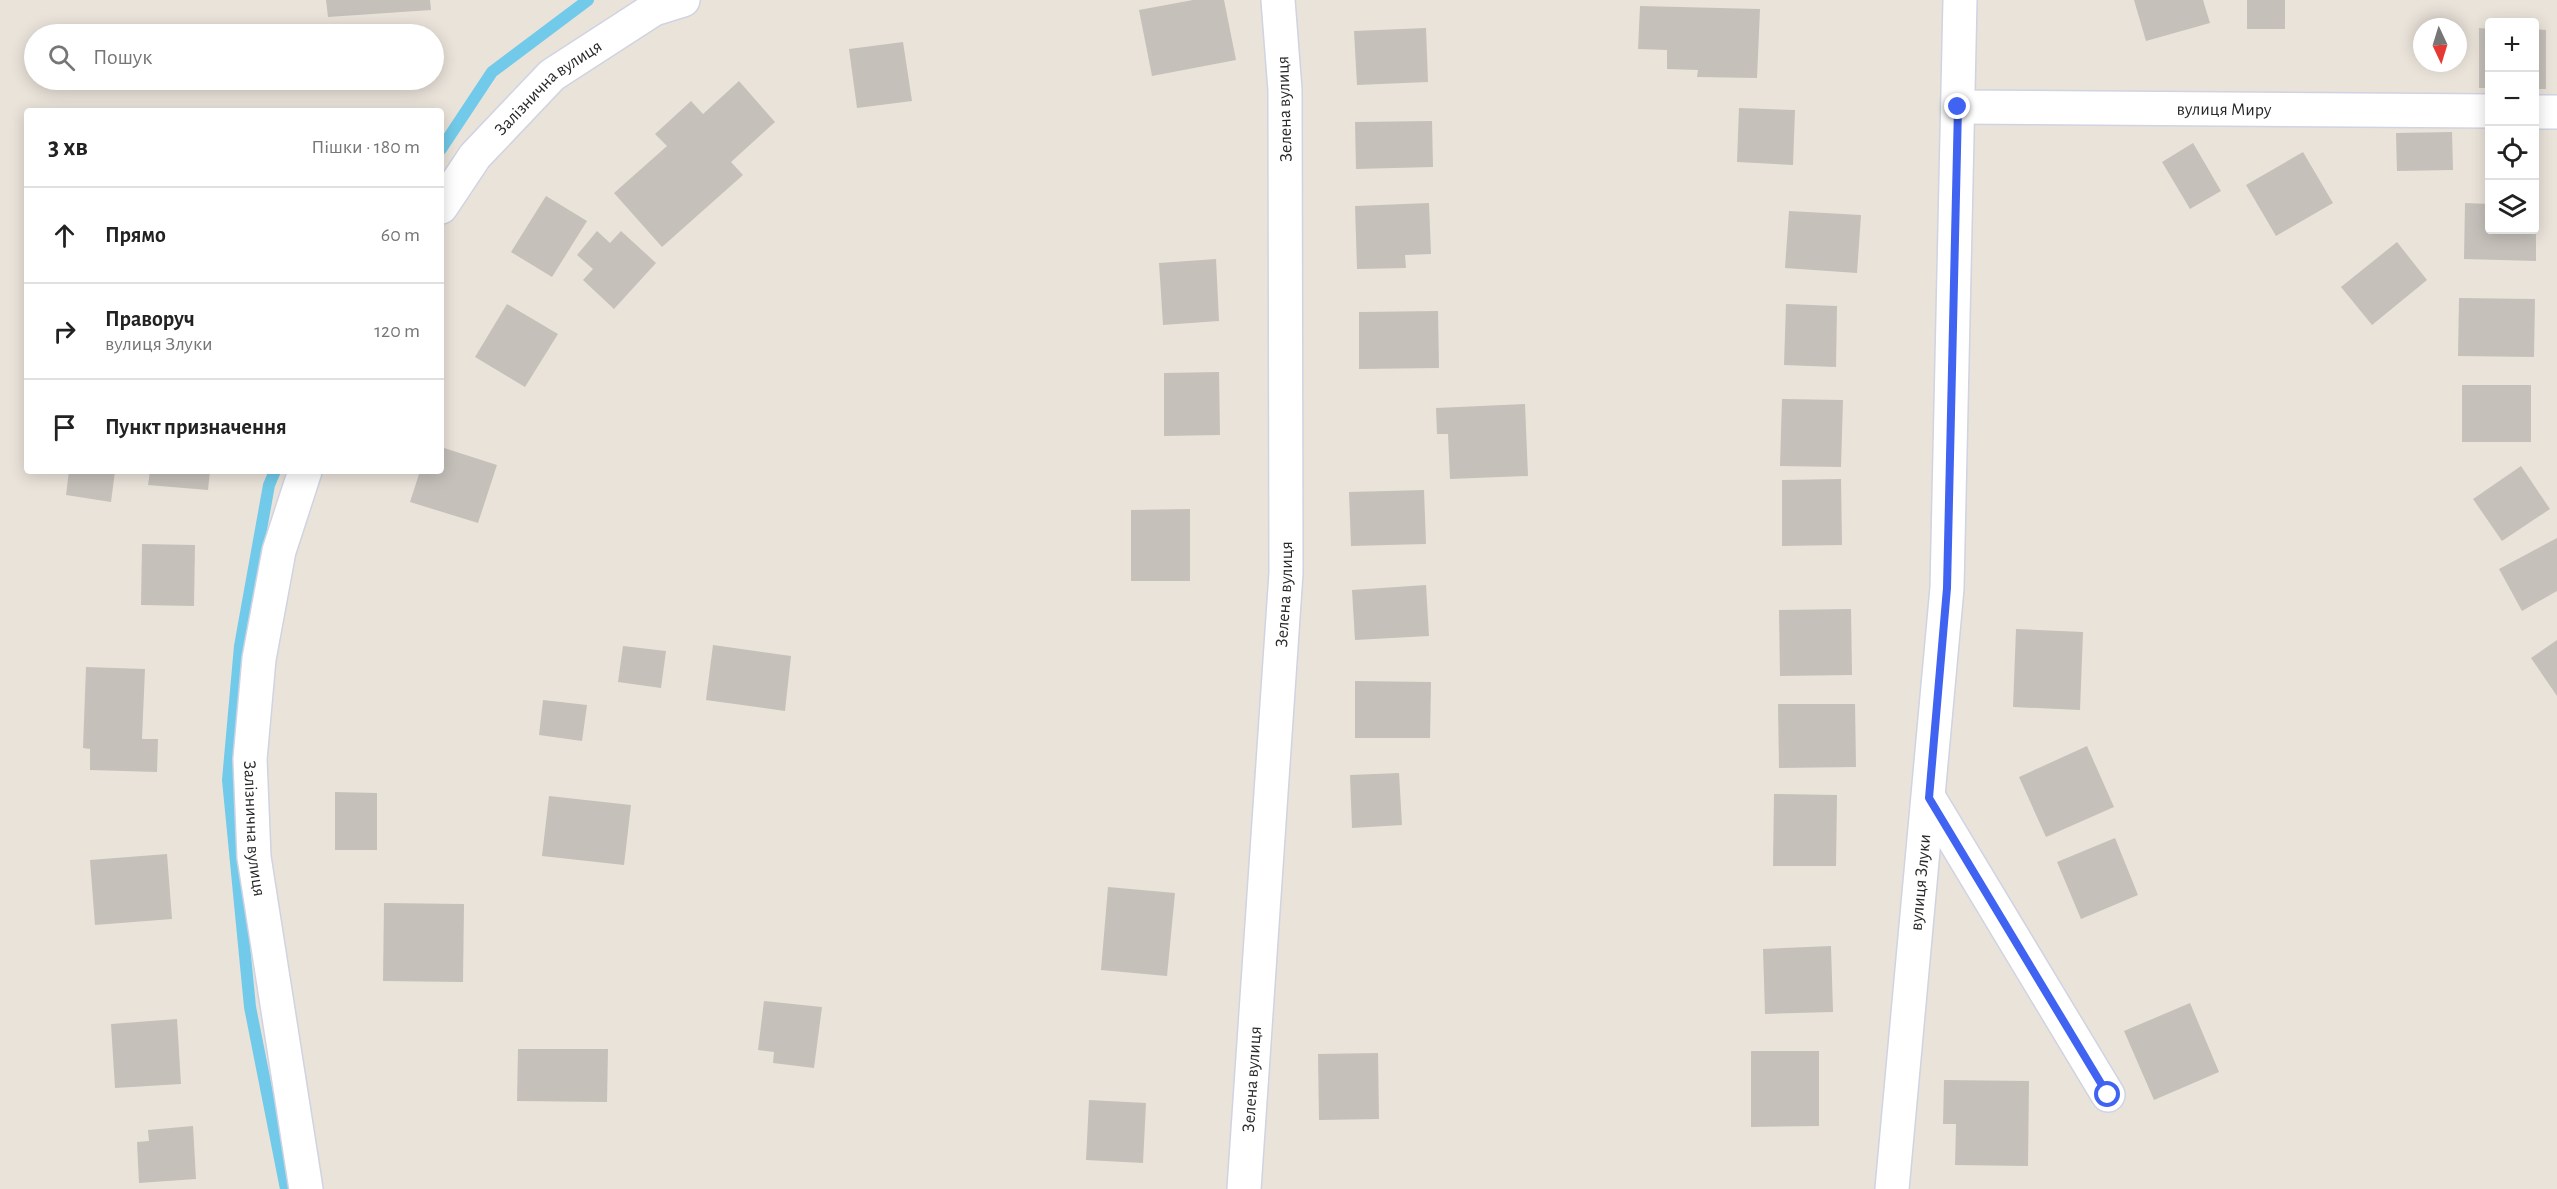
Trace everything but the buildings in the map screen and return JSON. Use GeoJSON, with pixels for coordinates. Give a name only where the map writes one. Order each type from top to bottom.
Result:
{"type":"FeatureCollection","features":[{"type":"Feature","properties":{"kind":"street","name":"Залізнична вулиця"},"geometry":{"type":"LineString","coordinates":[[444,202],[475,156],[552,75],[654,9],[683,0]]}},
{"type":"Feature","properties":{"kind":"street","name":"Зелена вулиця"},"geometry":{"type":"LineString","coordinates":[[1244,1189],[1286,573],[1285,90],[1278,0]]}},
{"type":"Feature","properties":{"kind":"street","name":"вулиця Злуки"},"geometry":{"type":"LineString","coordinates":[[1892,1189],[1947,588],[1960,0]]}},
{"type":"Feature","properties":{"kind":"street","name":"вулиця Миру"},"geometry":{"type":"LineString","coordinates":[[1958,107],[2485,111]]}},
{"type":"Feature","properties":{"kind":"street"},"geometry":{"type":"LineString","coordinates":[[2539,111],[2557,112]]}},
{"type":"Feature","properties":{"kind":"street","name":"Залізнична вулиця"},"geometry":{"type":"LineString","coordinates":[[304,474],[279,551],[259,659],[250,759],[254,856],[306,1189]]}},
{"type":"Feature","properties":{"kind":"street"},"geometry":{"type":"LineString","coordinates":[[1929,798],[2108,1095]]}},
{"type":"Feature","properties":{"kind":"waterway"},"geometry":{"type":"LineString","coordinates":[[444,144],[492,72],[588,0]]}},
{"type":"Feature","properties":{"kind":"waterway"},"geometry":{"type":"LineString","coordinates":[[274,474],[269,485],[240,646],[228,780],[250,1007],[286,1189]]}},
{"type":"Feature","properties":{"kind":"route"},"geometry":{"type":"LineString","coordinates":[[1958,107],[1947,588],[1929,798],[2108,1095]]}}]}
